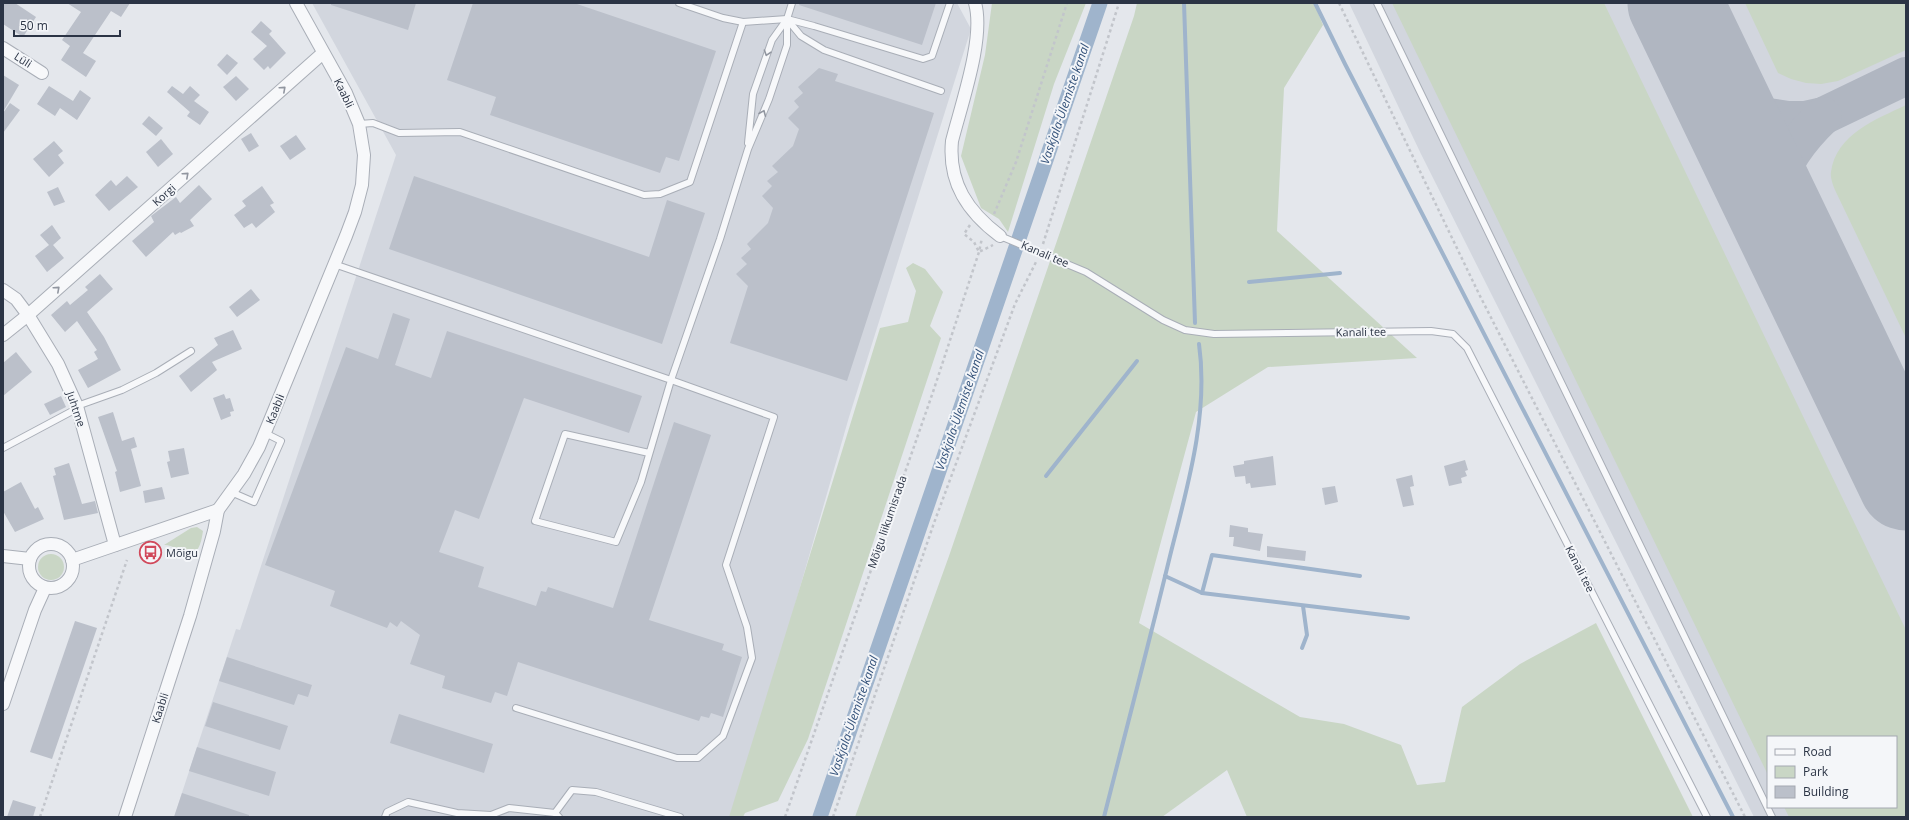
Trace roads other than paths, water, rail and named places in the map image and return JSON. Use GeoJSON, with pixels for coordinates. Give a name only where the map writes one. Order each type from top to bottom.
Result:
{"type":"FeatureCollection","features":[{"type":"Feature","properties":{"kind":"street","name":"Kaabli"},"geometry":{"type":"LineString","coordinates":[[125,817],[190,616],[214,530],[218,510],[244,474],[265,433],[355,212],[362,185],[364,155],[359,124],[346,93],[296,3]]}},
{"type":"Feature","properties":{"kind":"street","name":"Kanali tee"},"geometry":{"type":"LineString","coordinates":[[975,3],[978,32],[950,156],[957,186],[964,201],[986,225],[1000,236]]}},
{"type":"Feature","properties":{"kind":"street","name":"Lüli"},"geometry":{"type":"LineString","coordinates":[[3,48],[42,73]]}},
{"type":"Feature","properties":{"kind":"street","name":"Korgi"},"geometry":{"type":"LineString","coordinates":[[3,335],[28,315],[323,53]]}},
{"type":"Feature","properties":{"kind":"street","name":"Juhtme"},"geometry":{"type":"LineString","coordinates":[[3,290],[16,300],[28,315],[58,364],[78,407],[115,545]]}},
{"type":"Feature","properties":{"kind":"street"},"geometry":{"type":"LineString","coordinates":[[72,560],[218,510]]}},
{"type":"Feature","properties":{"kind":"street"},"geometry":{"type":"LineString","coordinates":[[51,544],[60,546],[67,552],[72,560],[73,569],[70,578],[63,585],[54,588],[45,588],[37,584],[32,577],[29,568],[30,559],[35,552],[42,546],[51,544]]}},
{"type":"Feature","properties":{"kind":"street"},"geometry":{"type":"LineString","coordinates":[[3,556],[30,559]]}},
{"type":"Feature","properties":{"kind":"street"},"geometry":{"type":"LineString","coordinates":[[3,704],[35,610],[45,588]]}},
{"type":"Feature","properties":{"kind":"lane"},"geometry":{"type":"LineString","coordinates":[[679,3],[723,18],[743,22],[787,19],[923,59],[932,56],[950,3]]}},
{"type":"Feature","properties":{"kind":"lane"},"geometry":{"type":"LineString","coordinates":[[649,453],[565,434],[535,521],[616,542],[641,482],[671,380],[720,239],[748,149],[769,99],[787,45],[787,19],[792,3]]}},
{"type":"Feature","properties":{"kind":"lane"},"geometry":{"type":"LineString","coordinates":[[1377,3],[1767,807]]}},
{"type":"Feature","properties":{"kind":"lane"},"geometry":{"type":"LineString","coordinates":[[787,19],[801,36],[824,50],[941,91]]}},
{"type":"Feature","properties":{"kind":"lane"},"geometry":{"type":"LineString","coordinates":[[748,149],[753,94],[772,40],[787,19]]}},
{"type":"Feature","properties":{"kind":"lane"},"geometry":{"type":"LineString","coordinates":[[359,124],[373,123],[399,133],[460,132],[644,195],[660,194],[690,182],[743,22]]}},
{"type":"Feature","properties":{"kind":"lane","name":"Kanali tee"},"geometry":{"type":"LineString","coordinates":[[1000,236],[1086,272],[1163,320],[1185,330],[1214,334],[1431,331],[1453,334],[1468,348],[1707,817]]}},
{"type":"Feature","properties":{"kind":"lane"},"geometry":{"type":"LineString","coordinates":[[334,264],[774,417],[726,565],[747,627],[752,658],[723,736],[698,758],[677,758],[516,708]]}},
{"type":"Feature","properties":{"kind":"lane"},"geometry":{"type":"LineString","coordinates":[[3,448],[78,407],[122,390],[156,373],[191,350]]}},
{"type":"Feature","properties":{"kind":"lane"},"geometry":{"type":"LineString","coordinates":[[231,492],[254,502],[281,441],[265,433]]}},
{"type":"Feature","properties":{"kind":"lane"},"geometry":{"type":"LineString","coordinates":[[385,817],[387,812],[408,802],[457,813],[490,815],[509,808],[557,815],[572,790],[596,792],[680,817]]}},
{"type":"Feature","properties":{"kind":"lane"},"geometry":{"type":"LineString","coordinates":[[1768,808],[1772,817]]}},
{"type":"Feature","properties":{"kind":"waterway","name":"Vaskjala-Ülemiste kanal"},"geometry":{"type":"LineString","coordinates":[[820,817],[1100,3]]}},
{"type":"Feature","properties":{"kind":"waterway"},"geometry":{"type":"LineString","coordinates":[[1184,3],[1195,323]]}},
{"type":"Feature","properties":{"kind":"waterway"},"geometry":{"type":"LineString","coordinates":[[1315,3],[1733,817]]}},
{"type":"Feature","properties":{"kind":"waterway"},"geometry":{"type":"LineString","coordinates":[[1249,282],[1340,273]]}},
{"type":"Feature","properties":{"kind":"waterway"},"geometry":{"type":"LineString","coordinates":[[1104,817],[1154,621],[1195,451],[1201,398],[1199,344]]}},
{"type":"Feature","properties":{"kind":"waterway"},"geometry":{"type":"LineString","coordinates":[[1046,476],[1137,361]]}},
{"type":"Feature","properties":{"kind":"waterway"},"geometry":{"type":"LineString","coordinates":[[1202,593],[1212,555],[1360,576]]}},
{"type":"Feature","properties":{"kind":"waterway"},"geometry":{"type":"LineString","coordinates":[[1165,576],[1202,593],[1408,618]]}},
{"type":"Feature","properties":{"kind":"waterway"},"geometry":{"type":"LineString","coordinates":[[1302,648],[1307,635],[1303,606]]}},
{"type":"Feature","properties":{"kind":"place","name":"Mõigu"},"geometry":{"type":"Point","coordinates":[150,553]}}]}
